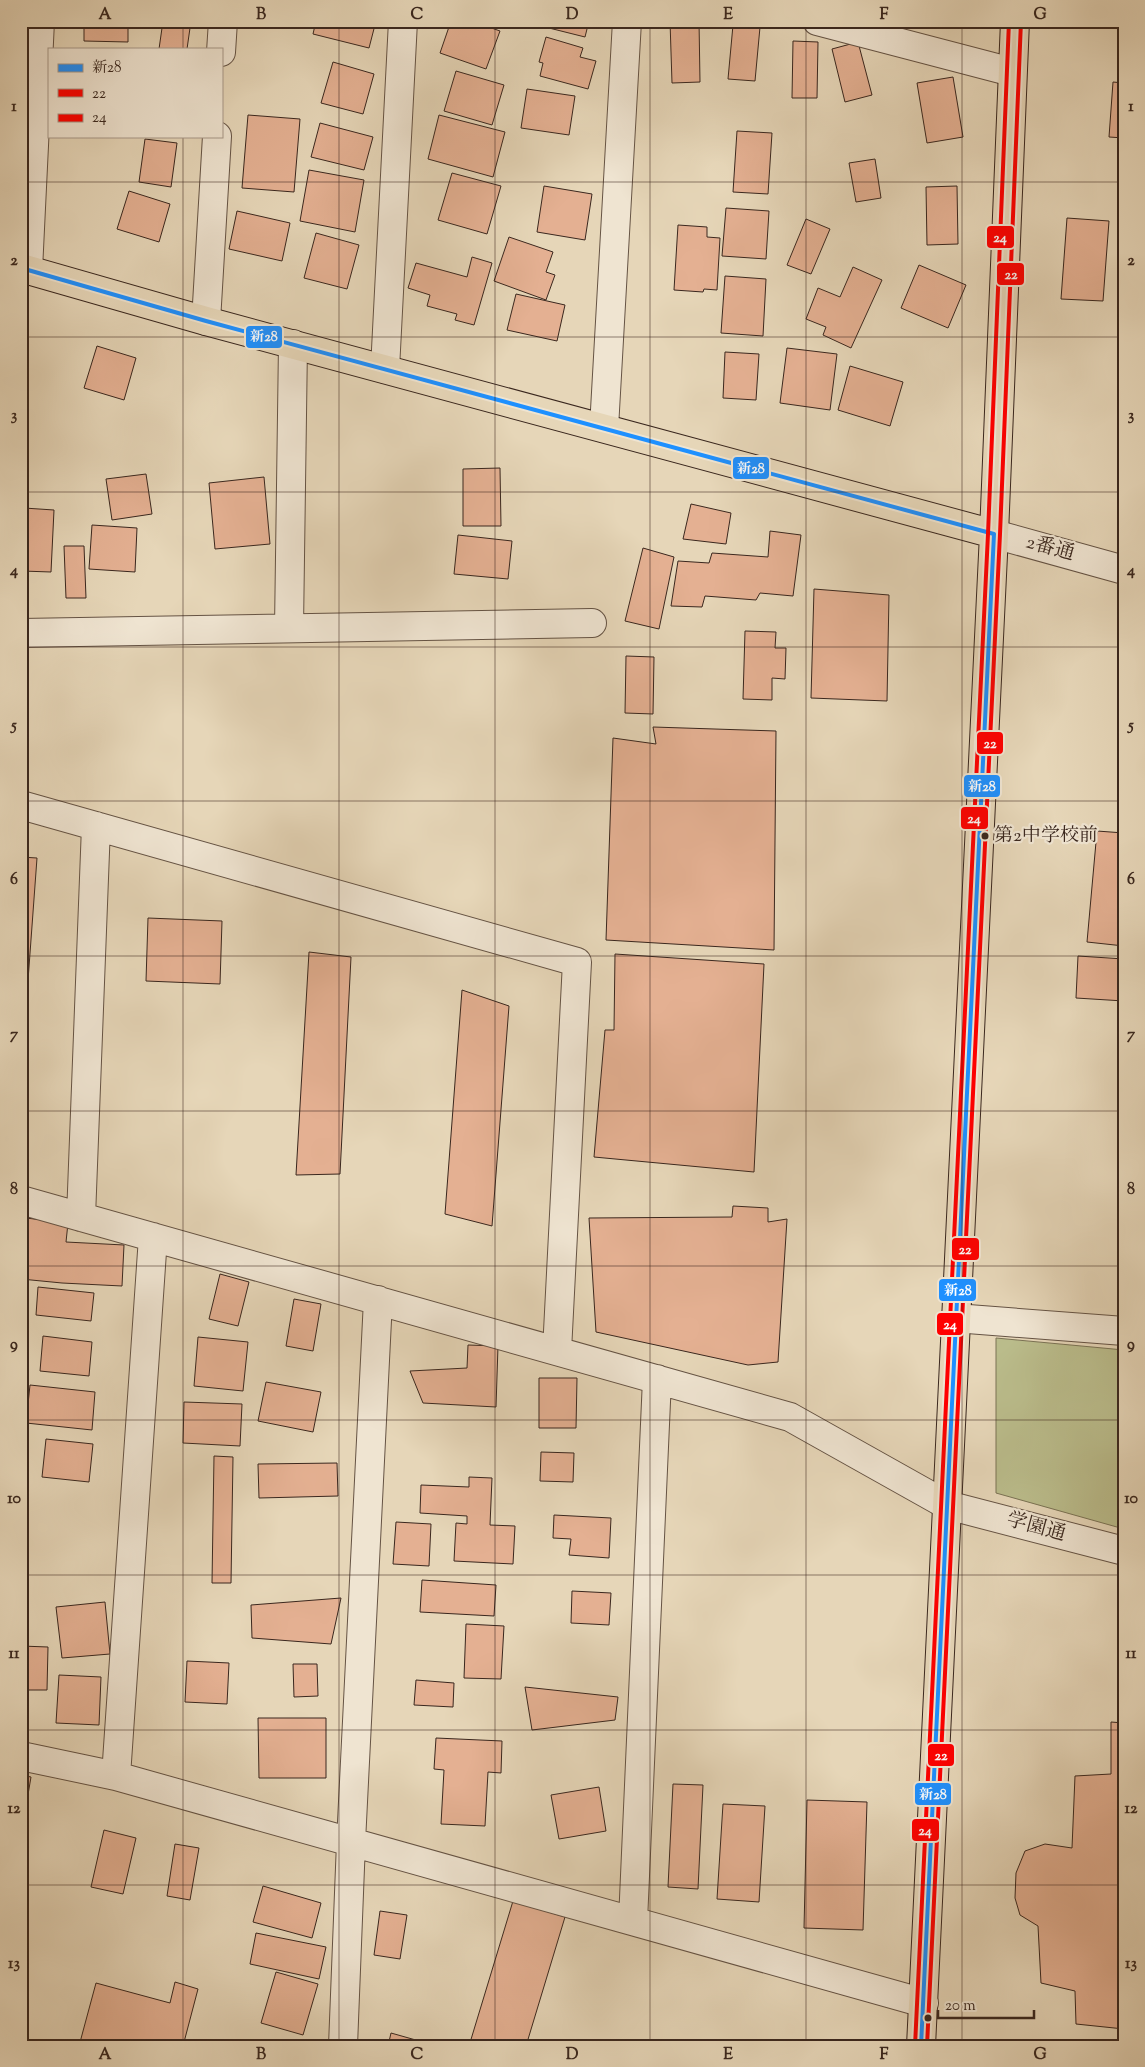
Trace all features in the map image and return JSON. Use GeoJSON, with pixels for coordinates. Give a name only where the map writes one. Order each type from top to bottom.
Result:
{"type":"FeatureCollection","features":[{"type":"Feature","properties":{"kind":"main road"},"geometry":{"type":"LineString","coordinates":[[921,2046],[994,534],[1015,21]]}},
{"type":"Feature","properties":{"kind":"main road","name":"2番通"},"geometry":{"type":"LineString","coordinates":[[25,269],[206,321],[994,534]]}},
{"type":"Feature","properties":{"kind":"street"},"geometry":{"type":"LineString","coordinates":[[25,269],[40,21]]}},
{"type":"Feature","properties":{"kind":"street"},"geometry":{"type":"LineString","coordinates":[[221,48],[223,21]]}},
{"type":"Feature","properties":{"kind":"street"},"geometry":{"type":"LineString","coordinates":[[385,369],[403,21]]}},
{"type":"Feature","properties":{"kind":"street"},"geometry":{"type":"LineString","coordinates":[[604,428],[627,21]]}},
{"type":"Feature","properties":{"kind":"street"},"geometry":{"type":"LineString","coordinates":[[816,21],[1012,72]]}},
{"type":"Feature","properties":{"kind":"street"},"geometry":{"type":"LineString","coordinates":[[206,321],[217,138]]}},
{"type":"Feature","properties":{"kind":"street"},"geometry":{"type":"LineString","coordinates":[[289,628],[293,344]]}},
{"type":"Feature","properties":{"kind":"street","name":"2番通"},"geometry":{"type":"LineString","coordinates":[[994,534],[1124,570]]}},
{"type":"Feature","properties":{"kind":"street"},"geometry":{"type":"LineString","coordinates":[[21,633],[592,623]]}},
{"type":"Feature","properties":{"kind":"street"},"geometry":{"type":"LineString","coordinates":[[21,805],[577,962],[556,1351]]}},
{"type":"Feature","properties":{"kind":"street"},"geometry":{"type":"LineString","coordinates":[[81,1217],[96,826]]}},
{"type":"Feature","properties":{"kind":"street","name":"学園通"},"geometry":{"type":"LineString","coordinates":[[21,1200],[790,1417],[947,1505],[1124,1551]]}},
{"type":"Feature","properties":{"kind":"street"},"geometry":{"type":"LineString","coordinates":[[116,1776],[153,1237]]}},
{"type":"Feature","properties":{"kind":"street"},"geometry":{"type":"LineString","coordinates":[[343,2046],[351,1842],[378,1300]]}},
{"type":"Feature","properties":{"kind":"street"},"geometry":{"type":"LineString","coordinates":[[955,1318],[1124,1331]]}},
{"type":"Feature","properties":{"kind":"street"},"geometry":{"type":"LineString","coordinates":[[633,1921],[657,1379]]}},
{"type":"Feature","properties":{"kind":"street"},"geometry":{"type":"LineString","coordinates":[[21,1756],[116,1776],[924,2003]]}},
{"type":"Feature","properties":{"kind":"green space"},"geometry":{"type":"Polygon","coordinates":[[[996,1338],[1124,1350],[1124,1529],[996,1493],[996,1338]]]}},
{"type":"Feature","properties":{"kind":"building"},"geometry":{"type":"Polygon","coordinates":[[[84,21],[128,21],[128,42],[84,41],[84,21]]]}},
{"type":"Feature","properties":{"kind":"building"},"geometry":{"type":"Polygon","coordinates":[[[163,21],[191,21],[187,48],[159,48],[163,21]]]}},
{"type":"Feature","properties":{"kind":"building"},"geometry":{"type":"Polygon","coordinates":[[[316,21],[376,21],[369,48],[313,34],[316,21]]]}},
{"type":"Feature","properties":{"kind":"building"},"geometry":{"type":"Polygon","coordinates":[[[451,21],[472,21],[500,31],[486,69],[440,53],[451,21]]]}},
{"type":"Feature","properties":{"kind":"building"},"geometry":{"type":"Polygon","coordinates":[[[547,21],[589,21],[585,37],[545,27],[547,21]]]}},
{"type":"Feature","properties":{"kind":"building"},"geometry":{"type":"Polygon","coordinates":[[[670,21],[699,21],[700,82],[672,83],[670,21]]]}},
{"type":"Feature","properties":{"kind":"building"},"geometry":{"type":"Polygon","coordinates":[[[733,25],[760,27],[755,81],[728,79],[733,25]]]}},
{"type":"Feature","properties":{"kind":"building"},"geometry":{"type":"Polygon","coordinates":[[[546,37],[583,48],[580,57],[596,61],[588,89],[540,76],[543,63],[539,62],[546,37]]]}},
{"type":"Feature","properties":{"kind":"building"},"geometry":{"type":"Polygon","coordinates":[[[793,41],[818,42],[817,98],[792,98],[793,41]]]}},
{"type":"Feature","properties":{"kind":"building"},"geometry":{"type":"Polygon","coordinates":[[[858,42],[872,95],[845,102],[832,49],[858,42]]]}},
{"type":"Feature","properties":{"kind":"building"},"geometry":{"type":"Polygon","coordinates":[[[333,62],[374,74],[363,114],[321,103],[333,62]]]}},
{"type":"Feature","properties":{"kind":"building"},"geometry":{"type":"Polygon","coordinates":[[[456,71],[504,85],[492,125],[444,111],[456,71]]]}},
{"type":"Feature","properties":{"kind":"building"},"geometry":{"type":"Polygon","coordinates":[[[953,77],[963,137],[927,143],[917,83],[953,77]]]}},
{"type":"Feature","properties":{"kind":"building"},"geometry":{"type":"Polygon","coordinates":[[[1113,82],[1124,83],[1124,138],[1109,137],[1113,82]]]}},
{"type":"Feature","properties":{"kind":"building"},"geometry":{"type":"Polygon","coordinates":[[[527,89],[575,96],[569,135],[521,128],[527,89]]]}},
{"type":"Feature","properties":{"kind":"building"},"geometry":{"type":"Polygon","coordinates":[[[248,115],[300,119],[294,192],[242,188],[248,115]]]}},
{"type":"Feature","properties":{"kind":"building"},"geometry":{"type":"Polygon","coordinates":[[[439,115],[505,132],[493,177],[428,159],[439,115]]]}},
{"type":"Feature","properties":{"kind":"building"},"geometry":{"type":"Polygon","coordinates":[[[320,123],[373,137],[364,170],[311,157],[320,123]]]}},
{"type":"Feature","properties":{"kind":"building"},"geometry":{"type":"Polygon","coordinates":[[[737,131],[772,133],[768,194],[733,192],[737,131]]]}},
{"type":"Feature","properties":{"kind":"building"},"geometry":{"type":"Polygon","coordinates":[[[145,139],[177,143],[171,187],[139,182],[145,139]]]}},
{"type":"Feature","properties":{"kind":"building"},"geometry":{"type":"Polygon","coordinates":[[[875,159],[881,198],[856,202],[849,163],[875,159]]]}},
{"type":"Feature","properties":{"kind":"building"},"geometry":{"type":"Polygon","coordinates":[[[309,170],[364,180],[355,232],[300,221],[309,170]]]}},
{"type":"Feature","properties":{"kind":"building"},"geometry":{"type":"Polygon","coordinates":[[[452,173],[501,186],[487,234],[438,220],[452,173]]]}},
{"type":"Feature","properties":{"kind":"building"},"geometry":{"type":"Polygon","coordinates":[[[544,186],[592,194],[585,240],[537,232],[544,186]]]}},
{"type":"Feature","properties":{"kind":"building"},"geometry":{"type":"Polygon","coordinates":[[[957,186],[958,244],[927,245],[926,187],[957,186]]]}},
{"type":"Feature","properties":{"kind":"building"},"geometry":{"type":"Polygon","coordinates":[[[129,191],[170,204],[159,242],[117,229],[129,191]]]}},
{"type":"Feature","properties":{"kind":"building"},"geometry":{"type":"Polygon","coordinates":[[[726,208],[769,211],[766,259],[722,256],[726,208]]]}},
{"type":"Feature","properties":{"kind":"building"},"geometry":{"type":"Polygon","coordinates":[[[237,211],[290,223],[282,261],[229,249],[237,211]]]}},
{"type":"Feature","properties":{"kind":"building"},"geometry":{"type":"Polygon","coordinates":[[[1067,218],[1109,221],[1103,301],[1061,299],[1067,218]]]}},
{"type":"Feature","properties":{"kind":"building"},"geometry":{"type":"Polygon","coordinates":[[[806,219],[830,229],[811,274],[787,265],[806,219]]]}},
{"type":"Feature","properties":{"kind":"building"},"geometry":{"type":"Polygon","coordinates":[[[678,225],[707,227],[707,237],[720,238],[717,290],[704,289],[703,292],[674,290],[678,225]]]}},
{"type":"Feature","properties":{"kind":"building"},"geometry":{"type":"Polygon","coordinates":[[[316,233],[359,245],[347,289],[304,278],[316,233]]]}},
{"type":"Feature","properties":{"kind":"building"},"geometry":{"type":"Polygon","coordinates":[[[509,237],[553,252],[546,272],[555,275],[546,300],[494,281],[509,237]]]}},
{"type":"Feature","properties":{"kind":"building"},"geometry":{"type":"Polygon","coordinates":[[[472,257],[492,263],[474,325],[455,320],[457,314],[427,306],[430,295],[408,288],[416,263],[467,277],[472,257]]]}},
{"type":"Feature","properties":{"kind":"building"},"geometry":{"type":"Polygon","coordinates":[[[919,265],[966,285],[948,328],[901,308],[919,265]]]}},
{"type":"Feature","properties":{"kind":"building"},"geometry":{"type":"Polygon","coordinates":[[[853,267],[882,280],[851,348],[823,335],[826,327],[806,319],[818,288],[840,297],[853,267]]]}},
{"type":"Feature","properties":{"kind":"building"},"geometry":{"type":"Polygon","coordinates":[[[725,276],[766,279],[763,336],[721,333],[725,276]]]}},
{"type":"Feature","properties":{"kind":"building"},"geometry":{"type":"Polygon","coordinates":[[[516,294],[565,305],[557,341],[507,330],[516,294]]]}},
{"type":"Feature","properties":{"kind":"building"},"geometry":{"type":"Polygon","coordinates":[[[97,346],[136,358],[124,400],[84,388],[97,346]]]}},
{"type":"Feature","properties":{"kind":"building"},"geometry":{"type":"Polygon","coordinates":[[[787,348],[837,354],[830,410],[780,403],[787,348]]]}},
{"type":"Feature","properties":{"kind":"building"},"geometry":{"type":"Polygon","coordinates":[[[725,352],[759,354],[756,400],[723,398],[725,352]]]}},
{"type":"Feature","properties":{"kind":"building"},"geometry":{"type":"Polygon","coordinates":[[[850,366],[903,382],[890,426],[838,410],[850,366]]]}},
{"type":"Feature","properties":{"kind":"building"},"geometry":{"type":"Polygon","coordinates":[[[500,468],[501,526],[463,526],[463,469],[500,468]]]}},
{"type":"Feature","properties":{"kind":"building"},"geometry":{"type":"Polygon","coordinates":[[[146,474],[152,514],[112,520],[106,479],[146,474]]]}},
{"type":"Feature","properties":{"kind":"building"},"geometry":{"type":"Polygon","coordinates":[[[264,477],[270,544],[215,549],[209,483],[264,477]]]}},
{"type":"Feature","properties":{"kind":"building"},"geometry":{"type":"Polygon","coordinates":[[[691,504],[731,513],[726,544],[683,539],[691,504]]]}},
{"type":"Feature","properties":{"kind":"building"},"geometry":{"type":"Polygon","coordinates":[[[24,508],[54,510],[51,572],[22,571],[24,508]]]}},
{"type":"Feature","properties":{"kind":"building"},"geometry":{"type":"Polygon","coordinates":[[[92,525],[137,528],[135,572],[89,569],[92,525]]]}},
{"type":"Feature","properties":{"kind":"building"},"geometry":{"type":"Polygon","coordinates":[[[770,531],[801,535],[793,596],[760,593],[756,600],[705,596],[702,607],[671,606],[678,561],[709,563],[712,553],[768,557],[770,531]]]}},
{"type":"Feature","properties":{"kind":"building"},"geometry":{"type":"Polygon","coordinates":[[[458,535],[512,541],[508,579],[454,574],[458,535]]]}},
{"type":"Feature","properties":{"kind":"building"},"geometry":{"type":"Polygon","coordinates":[[[64,546],[84,546],[86,598],[66,598],[64,546]]]}},
{"type":"Feature","properties":{"kind":"building"},"geometry":{"type":"Polygon","coordinates":[[[643,548],[674,557],[659,629],[625,621],[643,548]]]}},
{"type":"Feature","properties":{"kind":"building"},"geometry":{"type":"Polygon","coordinates":[[[814,589],[889,595],[887,701],[811,698],[814,589]]]}},
{"type":"Feature","properties":{"kind":"building"},"geometry":{"type":"Polygon","coordinates":[[[745,631],[776,632],[775,648],[786,648],[785,679],[772,678],[772,700],[743,699],[745,631]]]}},
{"type":"Feature","properties":{"kind":"building"},"geometry":{"type":"Polygon","coordinates":[[[626,656],[654,657],[653,714],[625,713],[626,656]]]}},
{"type":"Feature","properties":{"kind":"building"},"geometry":{"type":"Polygon","coordinates":[[[653,727],[776,731],[774,950],[606,940],[613,738],[656,744],[653,727]]]}},
{"type":"Feature","properties":{"kind":"building"},"geometry":{"type":"Polygon","coordinates":[[[1097,831],[1124,833],[1124,946],[1087,942],[1097,831]]]}},
{"type":"Feature","properties":{"kind":"building"},"geometry":{"type":"Polygon","coordinates":[[[21,857],[37,858],[21,1076],[21,857]]]}},
{"type":"Feature","properties":{"kind":"building"},"geometry":{"type":"Polygon","coordinates":[[[148,918],[222,921],[220,984],[146,981],[148,918]]]}},
{"type":"Feature","properties":{"kind":"building"},"geometry":{"type":"Polygon","coordinates":[[[309,952],[351,957],[340,1174],[296,1175],[309,952]]]}},
{"type":"Feature","properties":{"kind":"building"},"geometry":{"type":"Polygon","coordinates":[[[615,954],[764,964],[754,1172],[594,1157],[605,1030],[614,1030],[615,954]]]}},
{"type":"Feature","properties":{"kind":"building"},"geometry":{"type":"Polygon","coordinates":[[[1078,956],[1124,959],[1124,1001],[1076,998],[1078,956]]]}},
{"type":"Feature","properties":{"kind":"building"},"geometry":{"type":"Polygon","coordinates":[[[462,990],[509,1006],[492,1226],[445,1214],[462,990]]]}},
{"type":"Feature","properties":{"kind":"building"},"geometry":{"type":"Polygon","coordinates":[[[733,1206],[768,1208],[768,1222],[787,1219],[778,1362],[748,1365],[596,1332],[589,1218],[732,1217],[733,1206]]]}},
{"type":"Feature","properties":{"kind":"building"},"geometry":{"type":"Polygon","coordinates":[[[26,1218],[68,1223],[66,1242],[124,1245],[122,1286],[21,1279],[21,1258],[26,1218]]]}},
{"type":"Feature","properties":{"kind":"building"},"geometry":{"type":"Polygon","coordinates":[[[220,1274],[249,1282],[238,1326],[209,1319],[220,1274]]]}},
{"type":"Feature","properties":{"kind":"building"},"geometry":{"type":"Polygon","coordinates":[[[38,1287],[94,1293],[91,1321],[36,1315],[38,1287]]]}},
{"type":"Feature","properties":{"kind":"building"},"geometry":{"type":"Polygon","coordinates":[[[294,1299],[321,1304],[313,1351],[286,1346],[294,1299]]]}},
{"type":"Feature","properties":{"kind":"building"},"geometry":{"type":"Polygon","coordinates":[[[43,1336],[92,1342],[89,1376],[40,1371],[43,1336]]]}},
{"type":"Feature","properties":{"kind":"building"},"geometry":{"type":"Polygon","coordinates":[[[198,1337],[248,1342],[243,1391],[194,1386],[198,1337]]]}},
{"type":"Feature","properties":{"kind":"building"},"geometry":{"type":"Polygon","coordinates":[[[468,1345],[498,1346],[496,1407],[423,1403],[410,1371],[467,1368],[468,1345]]]}},
{"type":"Feature","properties":{"kind":"building"},"geometry":{"type":"Polygon","coordinates":[[[539,1378],[577,1378],[576,1428],[539,1428],[539,1378]]]}},
{"type":"Feature","properties":{"kind":"building"},"geometry":{"type":"Polygon","coordinates":[[[266,1382],[321,1392],[313,1432],[258,1421],[266,1382]]]}},
{"type":"Feature","properties":{"kind":"building"},"geometry":{"type":"Polygon","coordinates":[[[30,1385],[95,1392],[92,1430],[26,1423],[30,1385]]]}},
{"type":"Feature","properties":{"kind":"building"},"geometry":{"type":"Polygon","coordinates":[[[184,1402],[242,1404],[240,1446],[183,1443],[184,1402]]]}},
{"type":"Feature","properties":{"kind":"building"},"geometry":{"type":"Polygon","coordinates":[[[46,1439],[93,1444],[89,1482],[42,1477],[46,1439]]]}},
{"type":"Feature","properties":{"kind":"building"},"geometry":{"type":"Polygon","coordinates":[[[541,1452],[574,1453],[573,1482],[540,1481],[541,1452]]]}},
{"type":"Feature","properties":{"kind":"building"},"geometry":{"type":"Polygon","coordinates":[[[214,1456],[233,1457],[231,1583],[212,1583],[214,1456]]]}},
{"type":"Feature","properties":{"kind":"building"},"geometry":{"type":"Polygon","coordinates":[[[337,1463],[338,1496],[259,1498],[258,1464],[337,1463]]]}},
{"type":"Feature","properties":{"kind":"building"},"geometry":{"type":"Polygon","coordinates":[[[469,1477],[492,1478],[490,1525],[515,1526],[513,1564],[454,1561],[456,1523],[467,1524],[467,1516],[420,1513],[421,1485],[469,1487],[469,1477]]]}},
{"type":"Feature","properties":{"kind":"building"},"geometry":{"type":"Polygon","coordinates":[[[554,1515],[611,1518],[609,1558],[569,1555],[571,1539],[553,1538],[554,1515]]]}},
{"type":"Feature","properties":{"kind":"building"},"geometry":{"type":"Polygon","coordinates":[[[396,1522],[431,1524],[429,1566],[393,1564],[396,1522]]]}},
{"type":"Feature","properties":{"kind":"building"},"geometry":{"type":"Polygon","coordinates":[[[422,1580],[496,1585],[494,1616],[420,1612],[422,1580]]]}},
{"type":"Feature","properties":{"kind":"building"},"geometry":{"type":"Polygon","coordinates":[[[572,1591],[611,1593],[609,1625],[571,1623],[572,1591]]]}},
{"type":"Feature","properties":{"kind":"building"},"geometry":{"type":"Polygon","coordinates":[[[341,1598],[331,1644],[252,1638],[251,1605],[341,1598]]]}},
{"type":"Feature","properties":{"kind":"building"},"geometry":{"type":"Polygon","coordinates":[[[105,1602],[110,1654],[62,1658],[56,1607],[105,1602]]]}},
{"type":"Feature","properties":{"kind":"building"},"geometry":{"type":"Polygon","coordinates":[[[466,1624],[504,1626],[501,1679],[464,1678],[466,1624]]]}},
{"type":"Feature","properties":{"kind":"building"},"geometry":{"type":"Polygon","coordinates":[[[21,1646],[48,1647],[47,1690],[21,1690],[21,1646]]]}},
{"type":"Feature","properties":{"kind":"building"},"geometry":{"type":"Polygon","coordinates":[[[187,1661],[229,1663],[227,1704],[185,1702],[187,1661]]]}},
{"type":"Feature","properties":{"kind":"building"},"geometry":{"type":"Polygon","coordinates":[[[293,1664],[317,1664],[318,1696],[294,1697],[293,1664]]]}},
{"type":"Feature","properties":{"kind":"building"},"geometry":{"type":"Polygon","coordinates":[[[59,1675],[101,1677],[99,1725],[56,1723],[59,1675]]]}},
{"type":"Feature","properties":{"kind":"building"},"geometry":{"type":"Polygon","coordinates":[[[416,1680],[454,1683],[453,1707],[414,1705],[416,1680]]]}},
{"type":"Feature","properties":{"kind":"building"},"geometry":{"type":"Polygon","coordinates":[[[525,1687],[618,1697],[615,1720],[532,1730],[525,1687]]]}},
{"type":"Feature","properties":{"kind":"building"},"geometry":{"type":"Polygon","coordinates":[[[258,1718],[326,1718],[326,1778],[259,1778],[258,1718]]]}},
{"type":"Feature","properties":{"kind":"building"},"geometry":{"type":"Polygon","coordinates":[[[1111,1722],[1124,1723],[1124,2029],[1076,2024],[1075,1991],[1041,1983],[1038,1926],[1020,1915],[1015,1898],[1016,1873],[1025,1851],[1045,1844],[1072,1848],[1075,1776],[1111,1774],[1111,1722]]]}},
{"type":"Feature","properties":{"kind":"building"},"geometry":{"type":"Polygon","coordinates":[[[436,1738],[502,1741],[501,1773],[488,1772],[485,1826],[441,1824],[444,1770],[434,1769],[436,1738]]]}},
{"type":"Feature","properties":{"kind":"building"},"geometry":{"type":"Polygon","coordinates":[[[21,1775],[31,1777],[22,1830],[21,1830],[21,1775]]]}},
{"type":"Feature","properties":{"kind":"building"},"geometry":{"type":"Polygon","coordinates":[[[673,1784],[703,1785],[698,1889],[668,1887],[673,1784]]]}},
{"type":"Feature","properties":{"kind":"building"},"geometry":{"type":"Polygon","coordinates":[[[599,1787],[606,1831],[559,1839],[551,1795],[599,1787]]]}},
{"type":"Feature","properties":{"kind":"building"},"geometry":{"type":"Polygon","coordinates":[[[807,1800],[867,1802],[863,1930],[804,1928],[807,1800]]]}},
{"type":"Feature","properties":{"kind":"building"},"geometry":{"type":"Polygon","coordinates":[[[723,1804],[765,1806],[759,1902],[717,1899],[723,1804]]]}},
{"type":"Feature","properties":{"kind":"building"},"geometry":{"type":"Polygon","coordinates":[[[104,1830],[136,1838],[123,1894],[91,1887],[104,1830]]]}},
{"type":"Feature","properties":{"kind":"building"},"geometry":{"type":"Polygon","coordinates":[[[175,1844],[199,1848],[190,1900],[167,1896],[175,1844]]]}},
{"type":"Feature","properties":{"kind":"building"},"geometry":{"type":"Polygon","coordinates":[[[263,1886],[321,1903],[312,1938],[253,1922],[263,1886]]]}},
{"type":"Feature","properties":{"kind":"building"},"geometry":{"type":"Polygon","coordinates":[[[513,1901],[565,1917],[526,2046],[469,2046],[513,1901]]]}},
{"type":"Feature","properties":{"kind":"building"},"geometry":{"type":"Polygon","coordinates":[[[380,1911],[407,1915],[400,1959],[374,1955],[380,1911]]]}},
{"type":"Feature","properties":{"kind":"building"},"geometry":{"type":"Polygon","coordinates":[[[256,1933],[326,1947],[319,1979],[250,1964],[256,1933]]]}},
{"type":"Feature","properties":{"kind":"building"},"geometry":{"type":"Polygon","coordinates":[[[276,1972],[318,1984],[303,2035],[261,2023],[276,1972]]]}},
{"type":"Feature","properties":{"kind":"building"},"geometry":{"type":"Polygon","coordinates":[[[175,1982],[198,1989],[183,2046],[79,2046],[96,1983],[170,2003],[175,1982]]]}},
{"type":"Feature","properties":{"kind":"building"},"geometry":{"type":"Polygon","coordinates":[[[391,2033],[437,2046],[388,2046],[391,2033]]]}},
{"type":"Feature","properties":{"kind":"transit line","name":"24"},"geometry":{"type":"LineString","coordinates":[[915,2046],[988,534],[1009,21]]}},
{"type":"Feature","properties":{"kind":"transit line","name":"22"},"geometry":{"type":"LineString","coordinates":[[927,2046],[1000,534],[1021,21]]}},
{"type":"Feature","properties":{"kind":"transit line","name":"新28"},"geometry":{"type":"LineString","coordinates":[[21,268],[206,321],[994,534]]}},
{"type":"Feature","properties":{"kind":"transit line","name":"新28"},"geometry":{"type":"LineString","coordinates":[[921,2046],[994,534]]}},
{"type":"Feature","properties":{"kind":"place","name":"第2中学校前"},"geometry":{"type":"Point","coordinates":[985,836]}}]}
